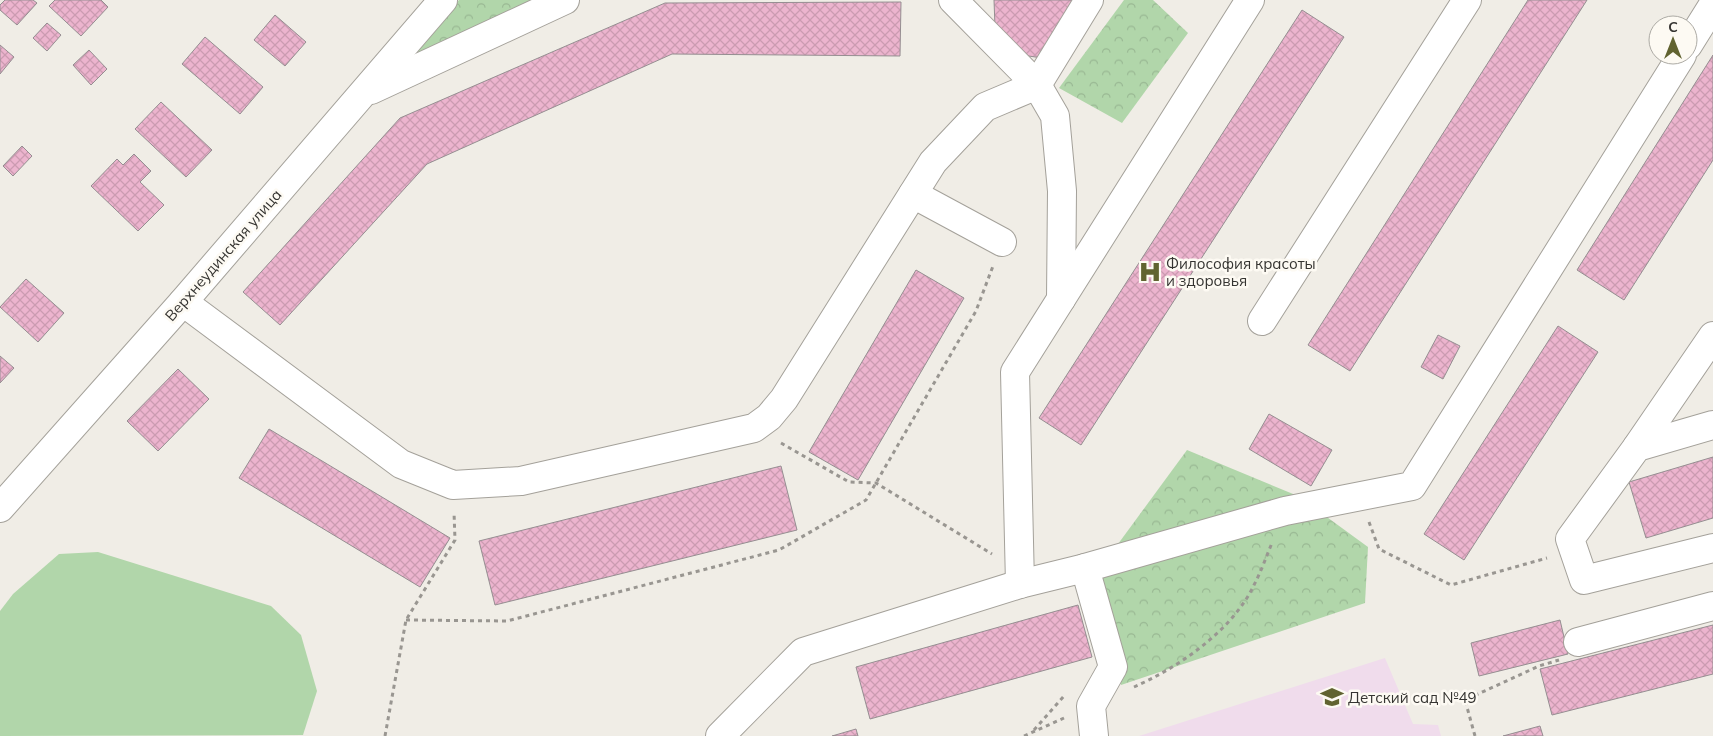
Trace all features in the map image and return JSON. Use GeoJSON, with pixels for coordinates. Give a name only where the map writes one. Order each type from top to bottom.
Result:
{"type":"FeatureCollection","features":[{"type":"Feature","properties":{"kind":"street","name":"Верхнеудинская улица"},"geometry":{"type":"LineString","coordinates":[[0,508],[183,302],[443,0]]}},
{"type":"Feature","properties":{"kind":"street"},"geometry":{"type":"LineString","coordinates":[[362,94],[565,0]]}},
{"type":"Feature","properties":{"kind":"street"},"geometry":{"type":"LineString","coordinates":[[953,0],[1037,85],[1055,116],[1062,191],[1062,299]]}},
{"type":"Feature","properties":{"kind":"street"},"geometry":{"type":"LineString","coordinates":[[183,302],[401,464],[454,485],[521,481],[754,428],[769,417],[784,399],[933,162],[986,107],[1037,85],[1089,0]]}},
{"type":"Feature","properties":{"kind":"street"},"geometry":{"type":"LineString","coordinates":[[1020,578],[1015,372],[1250,0]]}},
{"type":"Feature","properties":{"kind":"street"},"geometry":{"type":"LineString","coordinates":[[1262,321],[1467,0]]}},
{"type":"Feature","properties":{"kind":"street"},"geometry":{"type":"LineString","coordinates":[[1698,29],[1713,5]]}},
{"type":"Feature","properties":{"kind":"street"},"geometry":{"type":"LineString","coordinates":[[720,736],[803,652],[1020,578],[1085,568],[1285,511],[1412,486],[1676,65]]}},
{"type":"Feature","properties":{"kind":"street"},"geometry":{"type":"LineString","coordinates":[[913,194],[1002,242]]}},
{"type":"Feature","properties":{"kind":"street"},"geometry":{"type":"LineString","coordinates":[[1713,336],[1637,447],[1570,539],[1584,580],[1713,548]]}},
{"type":"Feature","properties":{"kind":"street"},"geometry":{"type":"LineString","coordinates":[[1637,447],[1713,425]]}},
{"type":"Feature","properties":{"kind":"street"},"geometry":{"type":"LineString","coordinates":[[1085,568],[1113,667],[1091,706],[1094,736]]}},
{"type":"Feature","properties":{"kind":"street"},"geometry":{"type":"LineString","coordinates":[[1578,642],[1713,606]]}},
{"type":"Feature","properties":{"kind":"path"},"geometry":{"type":"LineString","coordinates":[[406,620],[507,620],[779,550],[866,500],[976,311],[1002,242]]}},
{"type":"Feature","properties":{"kind":"path"},"geometry":{"type":"LineString","coordinates":[[754,428],[849,482],[876,483],[1020,578]]}},
{"type":"Feature","properties":{"kind":"path"},"geometry":{"type":"LineString","coordinates":[[385,736],[406,620],[455,540],[454,485]]}},
{"type":"Feature","properties":{"kind":"path"},"geometry":{"type":"LineString","coordinates":[[1360,496],[1378,550],[1451,584],[1574,551]]}},
{"type":"Feature","properties":{"kind":"path"},"geometry":{"type":"LineString","coordinates":[[1132,688],[1189,656],[1230,621],[1254,587],[1285,511]]}},
{"type":"Feature","properties":{"kind":"path"},"geometry":{"type":"LineString","coordinates":[[1475,736],[1465,700],[1539,666],[1573,656],[1578,642]]}},
{"type":"Feature","properties":{"kind":"path"},"geometry":{"type":"LineString","coordinates":[[1024,736],[1091,706]]}},
{"type":"Feature","properties":{"kind":"shaded area","name":"Детский сад №49"},"geometry":{"type":"Polygon","coordinates":[[[1385,658],[1413,724],[1438,725],[1441,736],[1139,736],[1385,658]]]}},
{"type":"Feature","properties":{"kind":"green space"},"geometry":{"type":"Polygon","coordinates":[[[459,0],[547,0],[397,71],[459,0]]]}},
{"type":"Feature","properties":{"kind":"green space"},"geometry":{"type":"Polygon","coordinates":[[[1124,0],[1153,0],[1188,33],[1122,123],[1059,88],[1124,0]]]}},
{"type":"Feature","properties":{"kind":"green space"},"geometry":{"type":"Polygon","coordinates":[[[1187,450],[1298,496],[1368,547],[1365,603],[1121,685],[1096,574],[1187,450]]]}},
{"type":"Feature","properties":{"kind":"green space"},"geometry":{"type":"Polygon","coordinates":[[[98,552],[271,606],[301,635],[317,691],[303,735],[0,736],[0,611],[13,594],[59,554],[98,552]]]}},
{"type":"Feature","properties":{"kind":"building"},"geometry":{"type":"Polygon","coordinates":[[[5,0],[33,0],[37,3],[17,25],[0,10],[0,5],[5,0]]]}},
{"type":"Feature","properties":{"kind":"building"},"geometry":{"type":"Polygon","coordinates":[[[55,0],[101,0],[108,7],[81,36],[49,6],[55,0]]]}},
{"type":"Feature","properties":{"kind":"building"},"geometry":{"type":"Polygon","coordinates":[[[994,0],[1083,0],[1042,58],[1022,55],[995,27],[994,0]]]}},
{"type":"Feature","properties":{"kind":"building"},"geometry":{"type":"Polygon","coordinates":[[[1528,0],[1587,0],[1350,371],[1308,345],[1528,0]]]}},
{"type":"Feature","properties":{"kind":"building"},"geometry":{"type":"Polygon","coordinates":[[[901,2],[900,56],[672,54],[427,164],[280,325],[243,292],[400,118],[665,3],[901,2]]]}},
{"type":"Feature","properties":{"kind":"building"},"geometry":{"type":"Polygon","coordinates":[[[1302,10],[1344,37],[1081,445],[1039,418],[1302,10]]]}},
{"type":"Feature","properties":{"kind":"building"},"geometry":{"type":"Polygon","coordinates":[[[275,15],[306,42],[285,66],[254,40],[275,15]]]}},
{"type":"Feature","properties":{"kind":"building"},"geometry":{"type":"Polygon","coordinates":[[[47,23],[61,35],[47,51],[33,38],[47,23]]]}},
{"type":"Feature","properties":{"kind":"building"},"geometry":{"type":"Polygon","coordinates":[[[205,37],[263,87],[240,114],[182,64],[205,37]]]}},
{"type":"Feature","properties":{"kind":"building"},"geometry":{"type":"Polygon","coordinates":[[[0,45],[14,57],[0,74],[0,45]]]}},
{"type":"Feature","properties":{"kind":"building"},"geometry":{"type":"Polygon","coordinates":[[[89,50],[107,69],[91,85],[73,65],[89,50]]]}},
{"type":"Feature","properties":{"kind":"building"},"geometry":{"type":"Polygon","coordinates":[[[1713,55],[1713,160],[1624,300],[1577,270],[1713,55]]]}},
{"type":"Feature","properties":{"kind":"building"},"geometry":{"type":"Polygon","coordinates":[[[161,102],[212,150],[186,177],[135,129],[161,102]]]}},
{"type":"Feature","properties":{"kind":"building"},"geometry":{"type":"Polygon","coordinates":[[[22,146],[32,156],[13,176],[3,166],[22,146]]]}},
{"type":"Feature","properties":{"kind":"building"},"geometry":{"type":"Polygon","coordinates":[[[134,154],[151,171],[140,182],[164,205],[138,231],[91,186],[117,159],[123,165],[134,154]]]}},
{"type":"Feature","properties":{"kind":"building"},"geometry":{"type":"Polygon","coordinates":[[[916,270],[964,298],[858,480],[809,452],[916,270]]]}},
{"type":"Feature","properties":{"kind":"building"},"geometry":{"type":"Polygon","coordinates":[[[26,279],[64,313],[38,342],[0,307],[26,279]]]}},
{"type":"Feature","properties":{"kind":"building"},"geometry":{"type":"Polygon","coordinates":[[[1558,326],[1598,352],[1464,560],[1424,534],[1558,326]]]}},
{"type":"Feature","properties":{"kind":"building"},"geometry":{"type":"Polygon","coordinates":[[[1438,335],[1460,346],[1443,379],[1421,367],[1438,335]]]}},
{"type":"Feature","properties":{"kind":"building"},"geometry":{"type":"Polygon","coordinates":[[[0,356],[14,368],[0,383],[0,356]]]}},
{"type":"Feature","properties":{"kind":"building"},"geometry":{"type":"Polygon","coordinates":[[[178,369],[209,399],[158,451],[127,421],[178,369]]]}},
{"type":"Feature","properties":{"kind":"building"},"geometry":{"type":"Polygon","coordinates":[[[1269,414],[1332,450],[1311,486],[1249,449],[1269,414]]]}},
{"type":"Feature","properties":{"kind":"building"},"geometry":{"type":"Polygon","coordinates":[[[269,429],[450,538],[420,587],[239,478],[269,429]]]}},
{"type":"Feature","properties":{"kind":"building"},"geometry":{"type":"Polygon","coordinates":[[[1713,457],[1713,518],[1646,538],[1629,482],[1713,457]]]}},
{"type":"Feature","properties":{"kind":"building"},"geometry":{"type":"Polygon","coordinates":[[[781,466],[797,530],[495,605],[479,541],[781,466]]]}},
{"type":"Feature","properties":{"kind":"building"},"geometry":{"type":"Polygon","coordinates":[[[1078,605],[1092,657],[870,719],[856,667],[1078,605]]]}},
{"type":"Feature","properties":{"kind":"building"},"geometry":{"type":"Polygon","coordinates":[[[1560,620],[1568,654],[1479,676],[1471,643],[1560,620]]]}},
{"type":"Feature","properties":{"kind":"building"},"geometry":{"type":"Polygon","coordinates":[[[1713,625],[1713,674],[1552,715],[1540,669],[1713,625]]]}},
{"type":"Feature","properties":{"kind":"building"},"geometry":{"type":"Polygon","coordinates":[[[1540,726],[1543,736],[1503,736],[1540,726]]]}},
{"type":"Feature","properties":{"kind":"building"},"geometry":{"type":"Polygon","coordinates":[[[856,729],[858,736],[832,736],[856,729]]]}},
{"type":"Feature","properties":{"kind":"place","name":"Философия красоты и здоровья"},"geometry":{"type":"Point","coordinates":[1150,272]}},
{"type":"Feature","properties":{"kind":"place","name":"Детский сад №49"},"geometry":{"type":"Point","coordinates":[1332,697]}}]}
